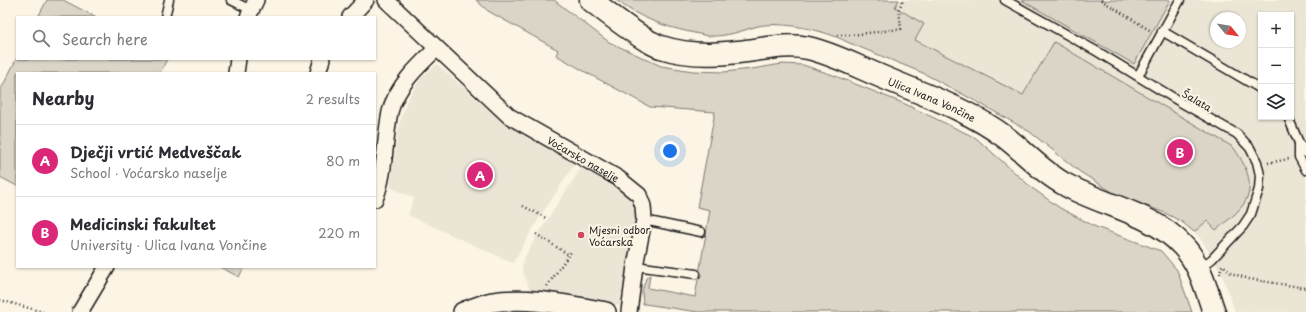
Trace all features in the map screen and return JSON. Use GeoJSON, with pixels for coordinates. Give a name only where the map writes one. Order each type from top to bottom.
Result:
{"type":"FeatureCollection","features":[{"type":"Feature","properties":{"kind":"main road","name":"Ulica Ivana Vončine"},"geometry":{"type":"LineString","coordinates":[[591,0],[633,32],[660,47],[682,52],[709,54],[783,46],[808,48],[924,94],[978,120],[1005,137],[1036,165],[1067,186],[1140,216],[1155,224],[1174,238],[1183,246],[1198,269],[1214,312]]}},
{"type":"Feature","properties":{"kind":"street"},"geometry":{"type":"LineString","coordinates":[[351,16],[366,0]]}},
{"type":"Feature","properties":{"kind":"street","name":"Voćarsko naselje"},"geometry":{"type":"LineString","coordinates":[[386,0],[436,49],[509,116],[618,178],[639,195],[643,206],[644,220],[635,266],[629,312]]}},
{"type":"Feature","properties":{"kind":"street"},"geometry":{"type":"LineString","coordinates":[[376,196],[384,161],[390,112],[398,93],[417,68],[436,49]]}},
{"type":"Feature","properties":{"kind":"street"},"geometry":{"type":"LineString","coordinates":[[236,72],[238,60]]}},
{"type":"Feature","properties":{"kind":"street"},"geometry":{"type":"LineString","coordinates":[[318,72],[322,60]]}},
{"type":"Feature","properties":{"kind":"street"},"geometry":{"type":"LineString","coordinates":[[80,312],[106,268]]}},
{"type":"Feature","properties":{"kind":"street"},"geometry":{"type":"LineString","coordinates":[[463,312],[491,302],[519,301],[543,302],[606,312]]}},
{"type":"Feature","properties":{"kind":"lane"},"geometry":{"type":"LineString","coordinates":[[165,16],[169,0]]}},
{"type":"Feature","properties":{"kind":"lane"},"geometry":{"type":"LineString","coordinates":[[231,0],[252,9]]}},
{"type":"Feature","properties":{"kind":"lane","name":"Šalata"},"geometry":{"type":"LineString","coordinates":[[1005,0],[1237,134],[1250,148],[1260,174],[1259,189],[1251,214],[1243,226],[1212,258],[1198,269]]}},
{"type":"Feature","properties":{"kind":"lane"},"geometry":{"type":"LineString","coordinates":[[1138,76],[1180,0]]}},
{"type":"Feature","properties":{"kind":"lane"},"geometry":{"type":"LineString","coordinates":[[1161,34],[1258,87]]}},
{"type":"Feature","properties":{"kind":"lane"},"geometry":{"type":"LineString","coordinates":[[1289,120],[1299,143],[1306,170]]}},
{"type":"Feature","properties":{"kind":"lane"},"geometry":{"type":"LineString","coordinates":[[644,220],[701,232]]}},
{"type":"Feature","properties":{"kind":"lane"},"geometry":{"type":"LineString","coordinates":[[635,266],[696,274]]}},
{"type":"Feature","properties":{"kind":"path"},"geometry":{"type":"LineString","coordinates":[[837,35],[851,35],[900,29],[899,9],[903,0]]}},
{"type":"Feature","properties":{"kind":"path"},"geometry":{"type":"LineString","coordinates":[[1101,0],[1161,34]]}},
{"type":"Feature","properties":{"kind":"path"},"geometry":{"type":"LineString","coordinates":[[1258,166],[1303,155]]}},
{"type":"Feature","properties":{"kind":"path"},"geometry":{"type":"LineString","coordinates":[[523,206],[546,218]]}},
{"type":"Feature","properties":{"kind":"path"},"geometry":{"type":"LineString","coordinates":[[536,234],[570,254],[546,287]]}},
{"type":"Feature","properties":{"kind":"path"},"geometry":{"type":"LineString","coordinates":[[1220,276],[1221,267],[1223,265],[1231,273],[1249,279],[1306,288]]}},
{"type":"Feature","properties":{"kind":"path"},"geometry":{"type":"LineString","coordinates":[[0,300],[43,312]]}},
{"type":"Feature","properties":{"kind":"shaded area"},"geometry":{"type":"Polygon","coordinates":[[[47,0],[63,0],[94,16],[39,16],[47,0]]]}},
{"type":"Feature","properties":{"kind":"shaded area"},"geometry":{"type":"Polygon","coordinates":[[[476,0],[554,0],[609,42],[661,66],[693,71],[724,72],[782,64],[803,65],[833,75],[905,104],[976,138],[1032,188],[1060,208],[1096,227],[1161,251],[1177,270],[1192,312],[698,312],[643,304],[642,292],[646,278],[650,275],[648,288],[695,297],[710,210],[697,207],[715,112],[650,107],[556,55],[558,50],[488,11],[476,0]]]}},
{"type":"Feature","properties":{"kind":"shaded area"},"geometry":{"type":"Polygon","coordinates":[[[616,0],[899,0],[895,7],[924,24],[915,40],[1023,95],[1054,42],[1233,147],[1242,160],[1248,175],[1249,190],[1247,198],[1237,212],[1216,230],[1207,221],[1194,232],[1182,222],[1165,213],[1114,193],[1080,172],[1030,132],[981,104],[923,73],[838,38],[816,30],[779,25],[758,26],[727,35],[708,36],[680,30],[651,20],[624,6],[616,0]]]}},
{"type":"Feature","properties":{"kind":"shaded area"},"geometry":{"type":"Polygon","coordinates":[[[631,0],[1306,0],[1306,312],[1235,312],[1222,274],[1203,242],[1182,222],[1165,213],[1114,193],[1080,172],[1030,132],[923,73],[847,42],[839,37],[806,28],[784,25],[760,26],[734,34],[708,36],[657,24],[628,9],[631,0]]]}},
{"type":"Feature","properties":{"kind":"shaded area"},"geometry":{"type":"Polygon","coordinates":[[[1021,0],[1170,0],[1134,64],[1021,0]]]}},
{"type":"Feature","properties":{"kind":"shaded area"},"geometry":{"type":"Polygon","coordinates":[[[16,60],[166,60],[160,72],[16,72],[16,185],[0,177],[0,91],[16,60]]]}},
{"type":"Feature","properties":{"kind":"shaded area"},"geometry":{"type":"Polygon","coordinates":[[[437,64],[487,108],[517,131],[576,162],[538,220],[513,263],[408,215],[414,198],[390,187],[399,125],[407,100],[421,78],[437,64]]]}},
{"type":"Feature","properties":{"kind":"shaded area"},"geometry":{"type":"Polygon","coordinates":[[[581,168],[635,199],[639,210],[623,304],[621,306],[531,293],[522,270],[523,260],[533,242],[581,168]]]}},
{"type":"Feature","properties":{"kind":"shaded area"},"geometry":{"type":"Polygon","coordinates":[[[222,268],[244,268],[239,277],[222,268]]]}},
{"type":"Feature","properties":{"kind":"place","name":"Medicinski fakultet"},"geometry":{"type":"Point","coordinates":[1180,152]}},
{"type":"Feature","properties":{"kind":"place","name":"Dječji vrtić Medveščak"},"geometry":{"type":"Point","coordinates":[480,175]}},
{"type":"Feature","properties":{"kind":"place","name":"Mjesni odbor Voćarska"},"geometry":{"type":"Point","coordinates":[581,235]}}]}
